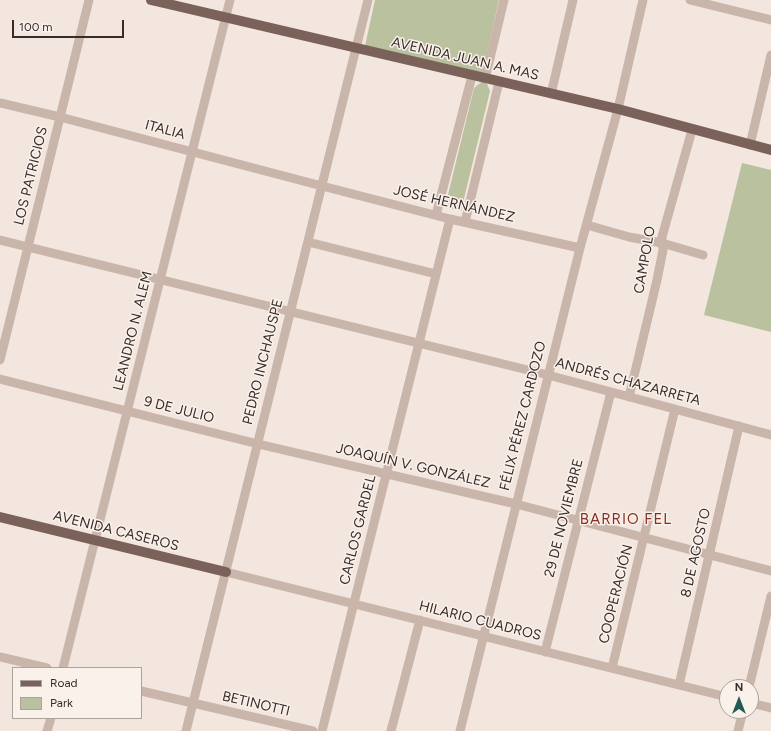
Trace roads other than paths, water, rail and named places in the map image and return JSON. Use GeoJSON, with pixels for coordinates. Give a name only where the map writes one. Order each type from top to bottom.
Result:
{"type":"FeatureCollection","features":[{"type":"Feature","properties":{"kind":"main road","name":"AVENIDA JUAN A. MAS"},"geometry":{"type":"LineString","coordinates":[[151,0],[618,109],[771,150]]}},
{"type":"Feature","properties":{"kind":"main road","name":"AVENIDA CASEROS"},"geometry":{"type":"LineString","coordinates":[[0,517],[226,572]]}},
{"type":"Feature","properties":{"kind":"street","name":"LOS PATRICIOS"},"geometry":{"type":"LineString","coordinates":[[0,360],[89,0]]}},
{"type":"Feature","properties":{"kind":"street","name":"LEANDRO N. ALEM"},"geometry":{"type":"LineString","coordinates":[[63,667],[230,0]]}},
{"type":"Feature","properties":{"kind":"street","name":"PEDRO INCHAUSPE"},"geometry":{"type":"LineString","coordinates":[[186,731],[368,0]]}},
{"type":"Feature","properties":{"kind":"street"},"geometry":{"type":"LineString","coordinates":[[485,79],[504,0]]}},
{"type":"Feature","properties":{"kind":"street"},"geometry":{"type":"LineString","coordinates":[[551,94],[573,0]]}},
{"type":"Feature","properties":{"kind":"street","name":"FÉLIX PÉREZ CARDOZO"},"geometry":{"type":"LineString","coordinates":[[460,731],[580,248],[618,109],[643,0]]}},
{"type":"Feature","properties":{"kind":"street"},"geometry":{"type":"LineString","coordinates":[[690,0],[771,20]]}},
{"type":"Feature","properties":{"kind":"street"},"geometry":{"type":"LineString","coordinates":[[750,145],[771,55]]}},
{"type":"Feature","properties":{"kind":"street"},"geometry":{"type":"LineString","coordinates":[[436,215],[472,76]]}},
{"type":"Feature","properties":{"kind":"street"},"geometry":{"type":"LineString","coordinates":[[465,222],[499,82]]}},
{"type":"Feature","properties":{"kind":"street","name":"ITALIA"},"geometry":{"type":"LineString","coordinates":[[0,103],[60,117],[322,186]]}},
{"type":"Feature","properties":{"kind":"street","name":"CAMPOLO"},"geometry":{"type":"LineString","coordinates":[[629,397],[657,280],[663,250],[662,237],[692,130]]}},
{"type":"Feature","properties":{"kind":"street","name":"JOSÉ HERNÁNDEZ"},"geometry":{"type":"LineString","coordinates":[[322,186],[450,219],[580,248]]}},
{"type":"Feature","properties":{"kind":"street","name":"CARLOS GARDEL"},"geometry":{"type":"LineString","coordinates":[[322,731],[450,219]]}},
{"type":"Feature","properties":{"kind":"street"},"geometry":{"type":"LineString","coordinates":[[587,225],[630,237],[662,243],[703,255]]}},
{"type":"Feature","properties":{"kind":"street","name":"ANDRÉS CHAZARRETA"},"geometry":{"type":"LineString","coordinates":[[0,240],[548,376],[771,435]]}},
{"type":"Feature","properties":{"kind":"street"},"geometry":{"type":"LineString","coordinates":[[308,242],[436,274]]}},
{"type":"Feature","properties":{"kind":"street","name":"9 DE JULIO"},"geometry":{"type":"LineString","coordinates":[[0,379],[258,444]]}},
{"type":"Feature","properties":{"kind":"street","name":"29 DE NOVIEMBRE"},"geometry":{"type":"LineString","coordinates":[[545,652],[611,392]]}},
{"type":"Feature","properties":{"kind":"street","name":"COOPERACIÓN"},"geometry":{"type":"LineString","coordinates":[[612,668],[675,409]]}},
{"type":"Feature","properties":{"kind":"street","name":"8 DE AGOSTO"},"geometry":{"type":"LineString","coordinates":[[679,685],[739,426]]}},
{"type":"Feature","properties":{"kind":"street","name":"JOAQUÍN V. GONZÁLEZ"},"geometry":{"type":"LineString","coordinates":[[258,444],[516,504],[771,571]]}},
{"type":"Feature","properties":{"kind":"street","name":"HILARIO CUADROS"},"geometry":{"type":"LineString","coordinates":[[226,572],[719,695]]}},
{"type":"Feature","properties":{"kind":"street"},"geometry":{"type":"LineString","coordinates":[[751,679],[771,596]]}},
{"type":"Feature","properties":{"kind":"street"},"geometry":{"type":"LineString","coordinates":[[391,731],[420,620]]}},
{"type":"Feature","properties":{"kind":"street"},"geometry":{"type":"LineString","coordinates":[[0,657],[43,667]]}},
{"type":"Feature","properties":{"kind":"street","name":"BETINOTTI"},"geometry":{"type":"LineString","coordinates":[[142,691],[313,731]]}},
{"type":"Feature","properties":{"kind":"street"},"geometry":{"type":"LineString","coordinates":[[759,705],[771,708]]}},
{"type":"Feature","properties":{"kind":"street"},"geometry":{"type":"LineString","coordinates":[[47,731],[51,719]]}},
{"type":"Feature","properties":{"kind":"street"},"geometry":{"type":"LineString","coordinates":[[738,731],[741,719]]}},
{"type":"Feature","properties":{"kind":"district","name":"BARRIO FEL"},"geometry":{"type":"Point","coordinates":[626,520]}}]}
